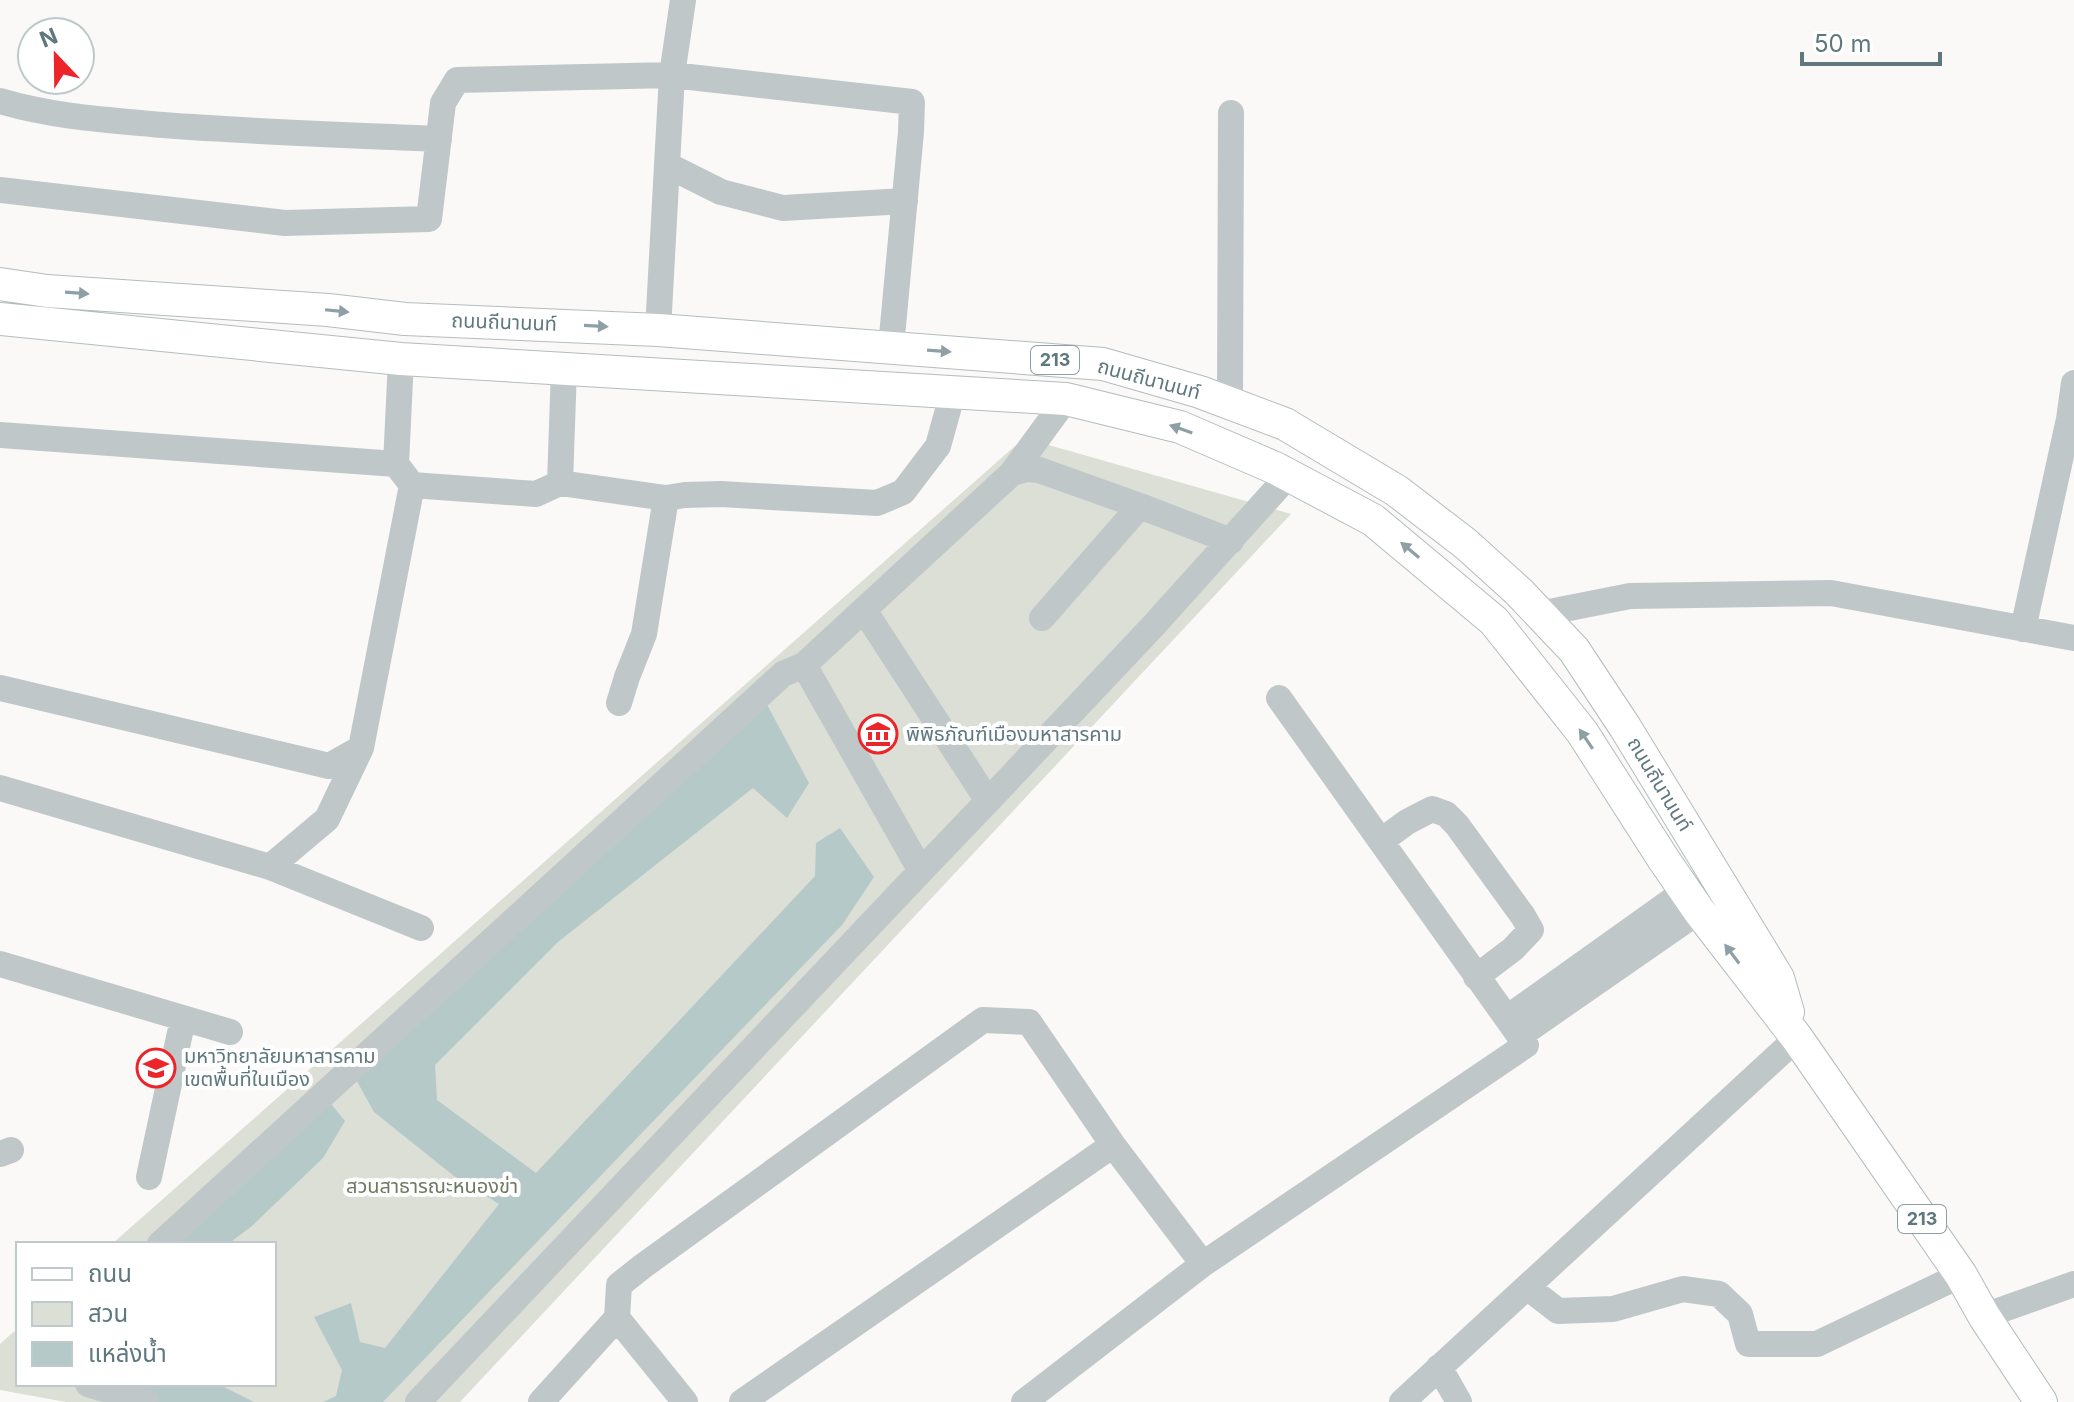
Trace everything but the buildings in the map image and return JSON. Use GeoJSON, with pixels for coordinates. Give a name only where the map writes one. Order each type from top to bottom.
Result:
{"type":"FeatureCollection","features":[{"type":"Feature","properties":{"kind":"main road","name":"ถนนถีนานนท์"},"geometry":{"type":"LineString","coordinates":[[0,284],[47,291],[328,310],[405,319],[567,324],[1103,364],[1200,392],[1285,424],[1397,491],[1466,544],[1519,592],[1574,650],[1625,727],[1778,978],[1797,1038]]}},
{"type":"Feature","properties":{"kind":"main road","name":"ถนนถีนานนท์"},"geometry":{"type":"LineString","coordinates":[[0,319],[401,359],[1066,399],[1180,427],[1289,475],[1373,520],[1494,621],[1582,732],[1692,901],[1797,1038],[1961,1275],[2041,1402]]}},
{"type":"Feature","properties":{"kind":"main road"},"geometry":{"type":"LineString","coordinates":[[401,359],[405,319]]}},
{"type":"Feature","properties":{"kind":"main road"},"geometry":{"type":"LineString","coordinates":[[1664,860],[1694,840]]}},
{"type":"Feature","properties":{"kind":"street"},"geometry":{"type":"LineString","coordinates":[[658,330],[672,75],[683,0]]}},
{"type":"Feature","properties":{"kind":"street"},"geometry":{"type":"LineString","coordinates":[[0,190],[285,223],[429,219],[443,103],[457,80],[672,75],[912,102],[891,347]]}},
{"type":"Feature","properties":{"kind":"street"},"geometry":{"type":"LineString","coordinates":[[0,101],[54,114],[139,123],[439,139]]}},
{"type":"Feature","properties":{"kind":"street"},"geometry":{"type":"LineString","coordinates":[[1230,403],[1231,113]]}},
{"type":"Feature","properties":{"kind":"street"},"geometry":{"type":"LineString","coordinates":[[667,165],[721,192],[783,208],[905,201]]}},
{"type":"Feature","properties":{"kind":"street"},"geometry":{"type":"LineString","coordinates":[[270,867],[327,819],[361,748],[412,485],[396,464],[401,359]]}},
{"type":"Feature","properties":{"kind":"street"},"geometry":{"type":"LineString","coordinates":[[560,483],[564,368]]}},
{"type":"Feature","properties":{"kind":"street"},"geometry":{"type":"LineString","coordinates":[[2023,629],[2069,419],[2074,383]]}},
{"type":"Feature","properties":{"kind":"street"},"geometry":{"type":"LineString","coordinates":[[412,485],[536,494],[560,483],[666,498],[721,494],[877,503],[903,492],[938,446],[953,392]]}},
{"type":"Feature","properties":{"kind":"street"},"geometry":{"type":"LineString","coordinates":[[162,1242],[783,674],[804,665],[1012,473],[1066,399]]}},
{"type":"Feature","properties":{"kind":"street"},"geometry":{"type":"LineString","coordinates":[[0,435],[396,464]]}},
{"type":"Feature","properties":{"kind":"street"},"geometry":{"type":"LineString","coordinates":[[1012,473],[1026,469],[1039,470],[1231,541]]}},
{"type":"Feature","properties":{"kind":"street"},"geometry":{"type":"LineString","coordinates":[[418,1402],[988,801],[1289,475]]}},
{"type":"Feature","properties":{"kind":"street"},"geometry":{"type":"LineString","coordinates":[[619,703],[644,634],[666,498]]}},
{"type":"Feature","properties":{"kind":"street"},"geometry":{"type":"LineString","coordinates":[[1042,618],[1140,506]]}},
{"type":"Feature","properties":{"kind":"street"},"geometry":{"type":"LineString","coordinates":[[1539,614],[1630,596],[1831,593],[2074,638]]}},
{"type":"Feature","properties":{"kind":"street"},"geometry":{"type":"LineString","coordinates":[[864,610],[988,801]]}},
{"type":"Feature","properties":{"kind":"street"},"geometry":{"type":"LineString","coordinates":[[804,665],[921,871]]}},
{"type":"Feature","properties":{"kind":"street"},"geometry":{"type":"LineString","coordinates":[[0,688],[329,766],[361,748]]}},
{"type":"Feature","properties":{"kind":"street"},"geometry":{"type":"LineString","coordinates":[[1024,1402],[1203,1264],[1526,1045],[1279,698]]}},
{"type":"Feature","properties":{"kind":"street"},"geometry":{"type":"LineString","coordinates":[[0,788],[270,867],[421,928]]}},
{"type":"Feature","properties":{"kind":"street"},"geometry":{"type":"LineString","coordinates":[[1381,841],[1432,809],[1446,814],[1523,916],[1531,930],[1513,949],[1476,977]]}},
{"type":"Feature","properties":{"kind":"street"},"geometry":{"type":"LineString","coordinates":[[1513,1027],[1692,901]]}},
{"type":"Feature","properties":{"kind":"street"},"geometry":{"type":"LineString","coordinates":[[0,964],[230,1032]]}},
{"type":"Feature","properties":{"kind":"street"},"geometry":{"type":"LineString","coordinates":[[149,1177],[183,1019]]}},
{"type":"Feature","properties":{"kind":"street"},"geometry":{"type":"LineString","coordinates":[[541,1402],[617,1318],[619,1285],[983,1020],[1029,1022],[1113,1145],[1203,1264]]}},
{"type":"Feature","properties":{"kind":"street"},"geometry":{"type":"LineString","coordinates":[[1402,1402],[1797,1038]]}},
{"type":"Feature","properties":{"kind":"street"},"geometry":{"type":"LineString","coordinates":[[742,1402],[1113,1145]]}},
{"type":"Feature","properties":{"kind":"street"},"geometry":{"type":"LineString","coordinates":[[1527,1287],[1558,1311],[1613,1309],[1683,1289],[1719,1294],[1740,1314],[1748,1344],[1817,1344],[1961,1275]]}},
{"type":"Feature","properties":{"kind":"street"},"geometry":{"type":"LineString","coordinates":[[1984,1316],[2074,1284]]}},
{"type":"Feature","properties":{"kind":"street"},"geometry":{"type":"LineString","coordinates":[[617,1318],[685,1402]]}},
{"type":"Feature","properties":{"kind":"street"},"geometry":{"type":"LineString","coordinates":[[1439,1367],[1459,1402]]}},
{"type":"Feature","properties":{"kind":"street"},"geometry":{"type":"LineString","coordinates":[[94,1386],[146,1402]]}},
{"type":"Feature","properties":{"kind":"green space","name":"สวนสาธารณะหนองข่า"},"geometry":{"type":"Polygon","coordinates":[[[1024,438],[1291,514],[460,1402],[66,1402],[0,1390],[0,1344],[16,1330],[16,1386],[276,1386],[276,1242],[114,1242],[1024,438]]]}},
{"type":"Feature","properties":{"kind":"water"},"geometry":{"type":"Polygon","coordinates":[[[764,699],[809,783],[787,818],[753,788],[558,942],[435,1065],[437,1100],[536,1173],[815,876],[816,843],[840,828],[874,877],[842,925],[383,1402],[323,1402],[336,1396],[342,1370],[314,1317],[351,1303],[360,1342],[385,1348],[499,1204],[454,1176],[374,1112],[349,1067],[764,699]]]}},
{"type":"Feature","properties":{"kind":"water"},"geometry":{"type":"Polygon","coordinates":[[[323,1094],[345,1121],[323,1158],[252,1226],[231,1242],[163,1242],[323,1094]]]}},
{"type":"Feature","properties":{"kind":"water"},"geometry":{"type":"Polygon","coordinates":[[[105,1386],[222,1386],[254,1402],[154,1402],[105,1386]]]}},
{"type":"Feature","properties":{"kind":"place","name":"พิพิธภัณฑ์เมืองมหาสารคาม"},"geometry":{"type":"Point","coordinates":[878,734]}},
{"type":"Feature","properties":{"kind":"place","name":"มหาวิทยาลัยมหาสารคาม เขตพื้นที่ในเมือง"},"geometry":{"type":"Point","coordinates":[156,1068]}}]}
